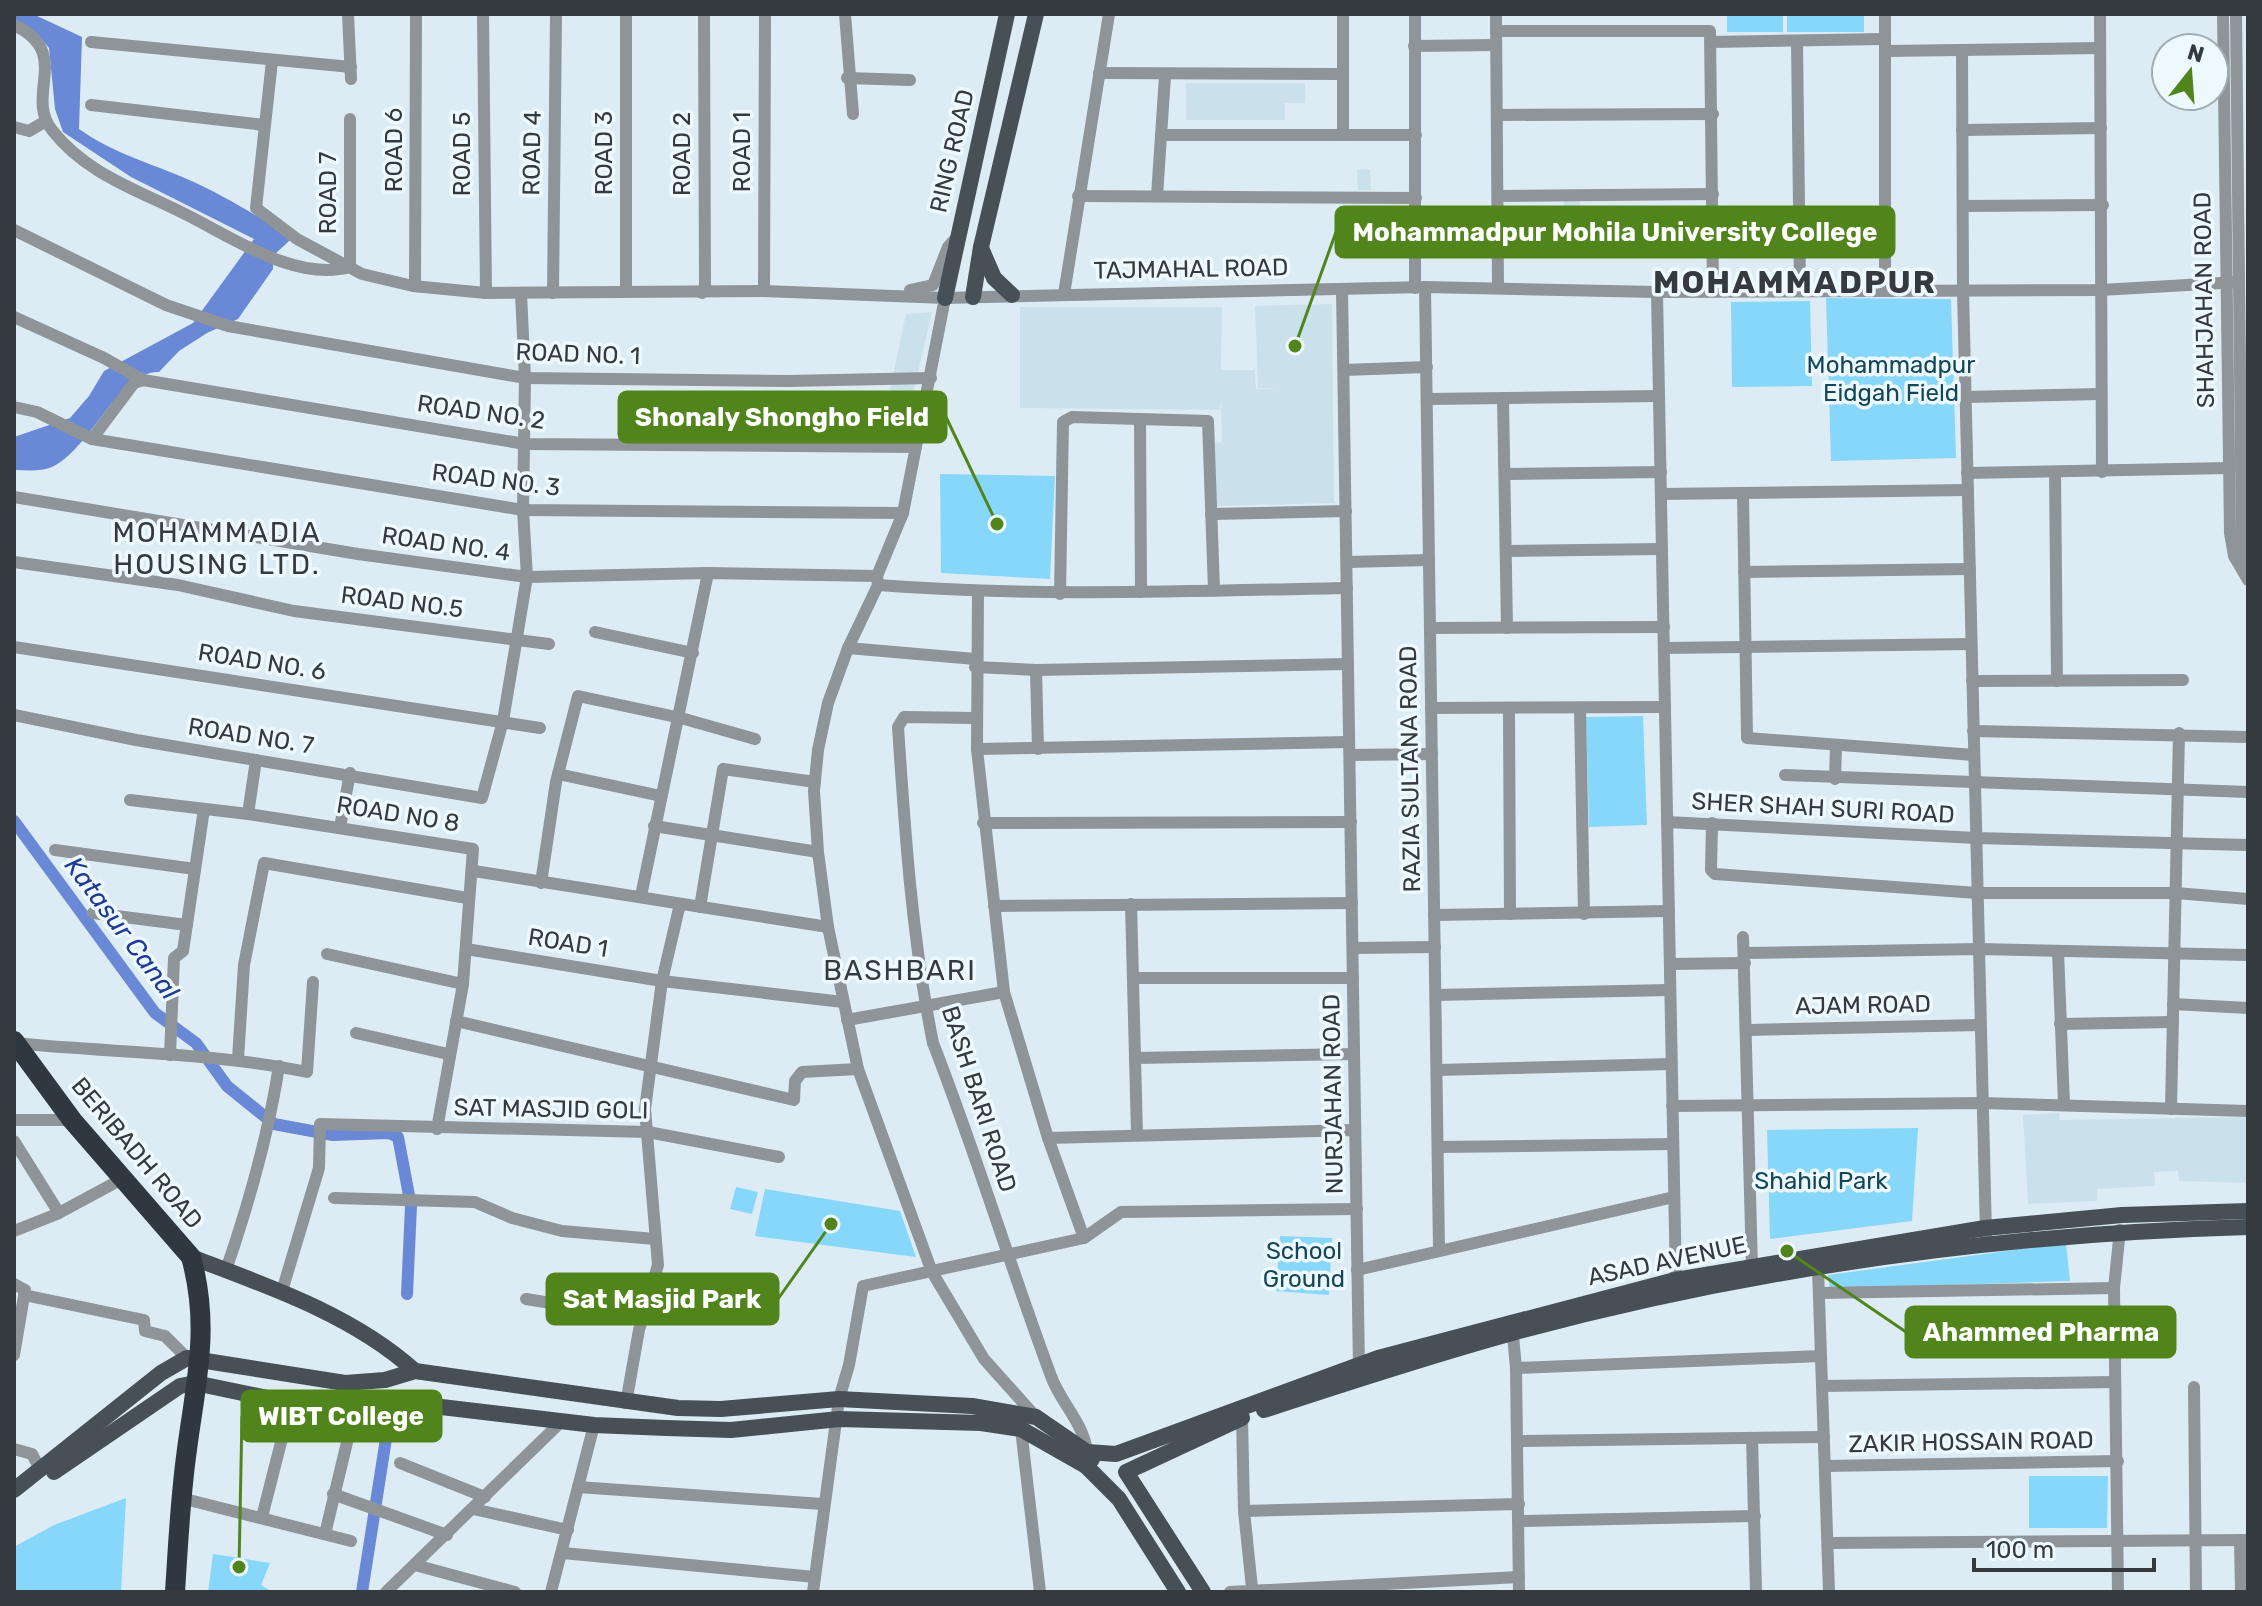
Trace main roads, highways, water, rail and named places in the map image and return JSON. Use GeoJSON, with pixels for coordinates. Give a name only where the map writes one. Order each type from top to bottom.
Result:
{"type":"FeatureCollection","features":[{"type":"Feature","properties":{"kind":"highway","name":"BERIBADH ROAD"},"geometry":{"type":"LineString","coordinates":[[15,1042],[72,1120],[191,1257],[203,1316],[194,1359],[195,1383],[181,1498],[175,1592]]}},
{"type":"Feature","properties":{"kind":"main road","name":"RING ROAD"},"geometry":{"type":"LineString","coordinates":[[945,298],[1007,14]]}},
{"type":"Feature","properties":{"kind":"main road","name":"RING ROAD"},"geometry":{"type":"LineString","coordinates":[[973,297],[981,247],[1036,14]]}},
{"type":"Feature","properties":{"kind":"main road"},"geometry":{"type":"LineString","coordinates":[[991,87],[1016,94]]}},
{"type":"Feature","properties":{"kind":"main road"},"geometry":{"type":"LineString","coordinates":[[981,247],[994,278],[1012,295]]}},
{"type":"Feature","properties":{"kind":"main road","name":"ASAD AVENUE"},"geometry":{"type":"LineString","coordinates":[[1090,1458],[1116,1454],[1359,1371],[1512,1327],[1752,1267],[2122,1215],[2248,1211]]}},
{"type":"Feature","properties":{"kind":"main road","name":"ASAD AVENUE"},"geometry":{"type":"LineString","coordinates":[[1676,1287],[1818,1269],[1986,1236],[2248,1227]]}},
{"type":"Feature","properties":{"kind":"main road"},"geometry":{"type":"LineString","coordinates":[[191,1257],[282,1291],[389,1348],[415,1371]]}},
{"type":"Feature","properties":{"kind":"main road"},"geometry":{"type":"LineString","coordinates":[[14,1492],[161,1373],[194,1359],[345,1383],[385,1380],[415,1371],[626,1403],[721,1409],[839,1399],[972,1406],[1036,1417],[1090,1458],[1178,1592]]}},
{"type":"Feature","properties":{"kind":"main road","name":"ASAD AVENUE"},"geometry":{"type":"LineString","coordinates":[[1106,1482],[1242,1417],[1359,1371]]}},
{"type":"Feature","properties":{"kind":"main road"},"geometry":{"type":"LineString","coordinates":[[14,1492],[47,1476],[180,1386],[195,1383],[291,1403],[416,1404],[599,1425],[731,1430],[839,1419],[981,1423],[1021,1429],[1090,1458]]}},
{"type":"Feature","properties":{"kind":"main road"},"geometry":{"type":"LineString","coordinates":[[599,1425],[604,1400]]}},
{"type":"Feature","properties":{"kind":"main road"},"geometry":{"type":"LineString","coordinates":[[1116,1454],[1129,1470],[1203,1592]]}},
{"type":"Feature","properties":{"kind":"waterway","name":"Katasur Canal"},"geometry":{"type":"LineString","coordinates":[[14,821],[155,1013],[196,1043],[227,1086],[274,1124],[333,1135],[389,1133],[398,1137],[411,1206],[407,1294]]}},
{"type":"Feature","properties":{"kind":"waterway","name":"Katasur Canal"},"geometry":{"type":"LineString","coordinates":[[362,1592],[388,1426]]}},
{"type":"Feature","properties":{"kind":"place","name":"Mohammadpur Mohila University College"},"geometry":{"type":"Point","coordinates":[1295,346]}},
{"type":"Feature","properties":{"kind":"place","name":"Shonaly Shongho Field"},"geometry":{"type":"Point","coordinates":[997,524]}},
{"type":"Feature","properties":{"kind":"place","name":"Sat Masjid Park"},"geometry":{"type":"Point","coordinates":[831,1224]}},
{"type":"Feature","properties":{"kind":"place","name":"Ahammed Pharma"},"geometry":{"type":"Point","coordinates":[1787,1251]}},
{"type":"Feature","properties":{"kind":"place","name":"WIBT College"},"geometry":{"type":"Point","coordinates":[239,1567]}},
{"type":"Feature","properties":{"kind":"district","name":"MOHAMMADPUR"},"geometry":{"type":"Point","coordinates":[1795,282]}},
{"type":"Feature","properties":{"kind":"district","name":"MOHAMMADIA HOUSING LTD."},"geometry":{"type":"Point","coordinates":[217,548]}},
{"type":"Feature","properties":{"kind":"district","name":"BASHBARI"},"geometry":{"type":"Point","coordinates":[900,970]}},
{"type":"Feature","properties":{"kind":"park label","name":"Mohammadpur Eidgah Field"},"geometry":{"type":"Point","coordinates":[1891,379]}},
{"type":"Feature","properties":{"kind":"park label","name":"Shahid Park"},"geometry":{"type":"Point","coordinates":[1821,1181]}},
{"type":"Feature","properties":{"kind":"park label","name":"School Ground"},"geometry":{"type":"Point","coordinates":[1304,1265]}}]}
